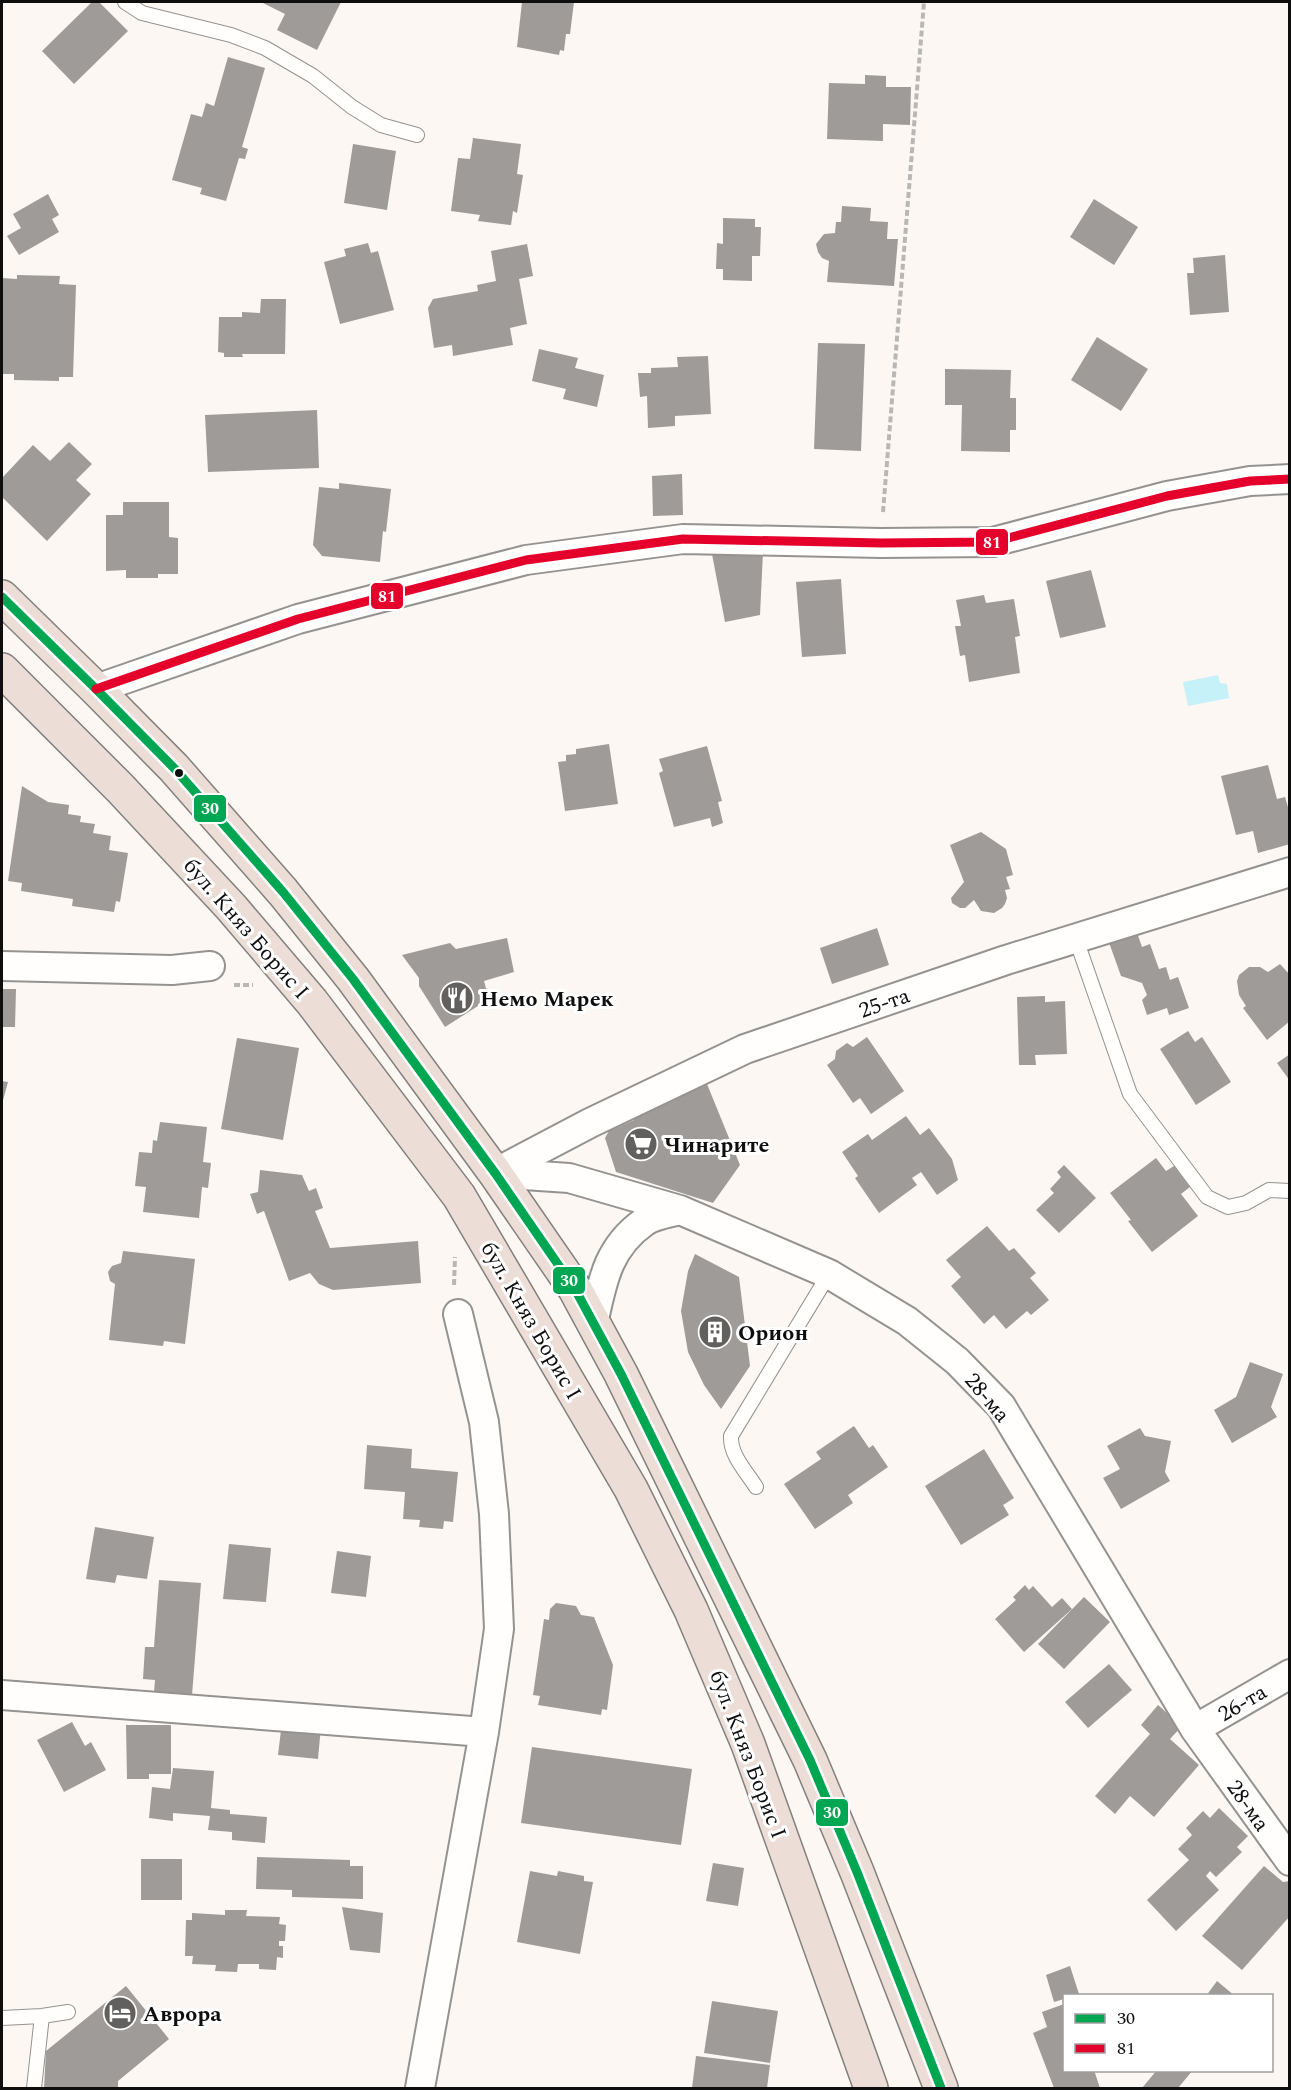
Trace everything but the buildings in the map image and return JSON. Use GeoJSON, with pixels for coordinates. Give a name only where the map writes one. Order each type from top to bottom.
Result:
{"type":"FeatureCollection","features":[{"type":"Feature","properties":{"kind":"highway","name":"бул. Княз Борис I"},"geometry":{"type":"LineString","coordinates":[[2,597],[174,768],[290,901],[353,979],[495,1173],[574,1289],[621,1374],[810,1760],[857,1872],[941,2088]]}},
{"type":"Feature","properties":{"kind":"highway","name":"бул. Княз Борис I"},"geometry":{"type":"LineString","coordinates":[[2,670],[120,788],[231,907],[312,1002],[459,1196],[631,1489],[691,1610],[748,1744],[871,2088]]}},
{"type":"Feature","properties":{"kind":"street"},"geometry":{"type":"LineString","coordinates":[[96,689],[298,620],[526,560],[683,540],[993,542],[1167,496],[1250,481],[1290,479]]}},
{"type":"Feature","properties":{"kind":"street","name":"25-та"},"geometry":{"type":"LineString","coordinates":[[495,1173],[590,1123],[745,1049],[1006,960],[1290,872]]}},
{"type":"Feature","properties":{"kind":"street"},"geometry":{"type":"LineString","coordinates":[[2,966],[172,970],[210,966]]}},
{"type":"Feature","properties":{"kind":"street","name":"28-ма"},"geometry":{"type":"LineString","coordinates":[[495,1173],[569,1178],[680,1210],[829,1274],[907,1321],[957,1361],[1001,1406],[1195,1729],[1290,1861]]}},
{"type":"Feature","properties":{"kind":"street"},"geometry":{"type":"LineString","coordinates":[[593,1324],[605,1270],[620,1245],[645,1221],[680,1210]]}},
{"type":"Feature","properties":{"kind":"street"},"geometry":{"type":"LineString","coordinates":[[420,2088],[484,1732],[499,1629],[494,1514],[484,1422],[458,1314]]}},
{"type":"Feature","properties":{"kind":"street","name":"26-та"},"geometry":{"type":"LineString","coordinates":[[1195,1729],[1290,1674]]}},
{"type":"Feature","properties":{"kind":"street"},"geometry":{"type":"LineString","coordinates":[[2,1695],[484,1732]]}},
{"type":"Feature","properties":{"kind":"lane"},"geometry":{"type":"LineString","coordinates":[[125,2],[142,13],[231,35],[265,48],[313,76],[352,107],[381,125],[417,135]]}},
{"type":"Feature","properties":{"kind":"lane"},"geometry":{"type":"LineString","coordinates":[[1076,939],[1130,1094],[1207,1197],[1228,1207],[1246,1203],[1269,1190],[1290,1191]]}},
{"type":"Feature","properties":{"kind":"lane"},"geometry":{"type":"LineString","coordinates":[[756,1487],[735,1455],[731,1446],[731,1436],[829,1274]]}},
{"type":"Feature","properties":{"kind":"lane"},"geometry":{"type":"LineString","coordinates":[[2,2018],[68,2012]]}},
{"type":"Feature","properties":{"kind":"lane"},"geometry":{"type":"LineString","coordinates":[[34,2088],[42,2016]]}},
{"type":"Feature","properties":{"kind":"path"},"geometry":{"type":"LineString","coordinates":[[881,543],[924,2]]}},
{"type":"Feature","properties":{"kind":"water"},"geometry":{"type":"Polygon","coordinates":[[[1218,675],[1220,683],[1227,684],[1229,698],[1188,706],[1183,682],[1218,675]]]}},
{"type":"Feature","properties":{"kind":"transit line","name":"81"},"geometry":{"type":"LineString","coordinates":[[96,689],[298,619],[526,560],[683,539],[881,543],[993,542],[1167,496],[1250,481],[1290,479]]}},
{"type":"Feature","properties":{"kind":"transit line","name":"30"},"geometry":{"type":"LineString","coordinates":[[2,597],[174,768],[283,892],[353,979],[495,1173],[575,1289],[621,1374],[810,1760],[857,1872],[941,2088]]}},
{"type":"Feature","properties":{"kind":"place","name":"Немо Марек"},"geometry":{"type":"Point","coordinates":[457,998]}},
{"type":"Feature","properties":{"kind":"place","name":"Чинарите"},"geometry":{"type":"Point","coordinates":[641,1144]}},
{"type":"Feature","properties":{"kind":"place","name":"Орион"},"geometry":{"type":"Point","coordinates":[715,1332]}},
{"type":"Feature","properties":{"kind":"place","name":"Аврора"},"geometry":{"type":"Point","coordinates":[120,2013]}}]}
